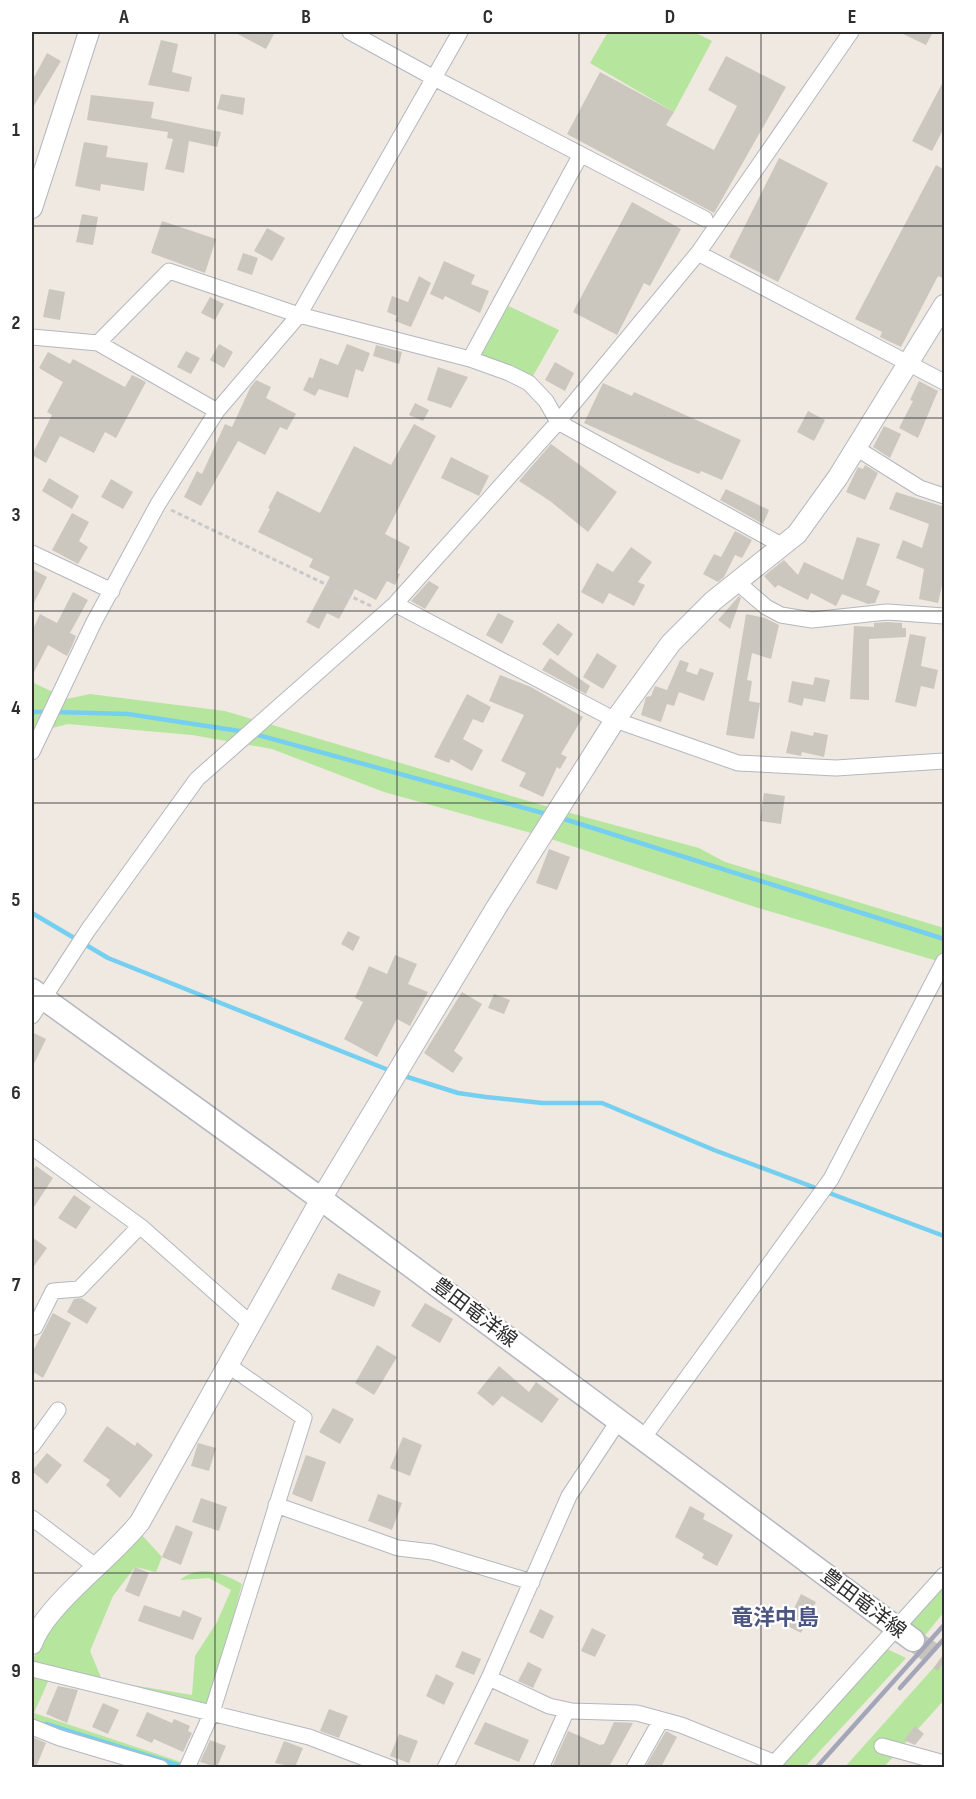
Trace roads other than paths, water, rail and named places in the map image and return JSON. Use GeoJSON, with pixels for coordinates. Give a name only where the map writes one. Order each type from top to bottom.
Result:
{"type":"FeatureCollection","features":[{"type":"Feature","properties":{"kind":"main road","name":"豊田竜洋線"},"geometry":{"type":"LineString","coordinates":[[35,1002],[321,1198],[644,1437],[905,1635]]}},
{"type":"Feature","properties":{"kind":"street"},"geometry":{"type":"LineString","coordinates":[[32,207],[89,32]]}},
{"type":"Feature","properties":{"kind":"street"},"geometry":{"type":"LineString","coordinates":[[350,32],[580,156],[705,219]]}},
{"type":"Feature","properties":{"kind":"street"},"geometry":{"type":"LineString","coordinates":[[32,752],[158,504],[217,411],[299,315],[460,32]]}},
{"type":"Feature","properties":{"kind":"street"},"geometry":{"type":"LineString","coordinates":[[35,1002],[197,779],[391,609],[558,422],[698,253],[851,32]]}},
{"type":"Feature","properties":{"kind":"street"},"geometry":{"type":"LineString","coordinates":[[470,358],[580,156]]}},
{"type":"Feature","properties":{"kind":"street"},"geometry":{"type":"LineString","coordinates":[[698,253],[945,382]]}},
{"type":"Feature","properties":{"kind":"street"},"geometry":{"type":"LineString","coordinates":[[98,343],[169,271],[299,315],[470,358],[529,383],[546,401],[558,422],[783,546]]}},
{"type":"Feature","properties":{"kind":"street"},"geometry":{"type":"LineString","coordinates":[[32,1639],[68,1596],[98,1568],[140,1522],[321,1198],[496,908],[615,720],[671,643],[713,601],[797,534],[856,448],[945,304]]}},
{"type":"Feature","properties":{"kind":"street"},"geometry":{"type":"LineString","coordinates":[[32,338],[98,343],[217,411]]}},
{"type":"Feature","properties":{"kind":"street"},"geometry":{"type":"LineString","coordinates":[[856,448],[920,488],[945,496]]}},
{"type":"Feature","properties":{"kind":"street"},"geometry":{"type":"LineString","coordinates":[[32,553],[112,591]]}},
{"type":"Feature","properties":{"kind":"street"},"geometry":{"type":"LineString","coordinates":[[737,582],[766,607],[781,615],[812,620],[887,612],[945,616]]}},
{"type":"Feature","properties":{"kind":"street"},"geometry":{"type":"LineString","coordinates":[[391,609],[615,720],[738,763],[836,768],[944,757]]}},
{"type":"Feature","properties":{"kind":"street"},"geometry":{"type":"LineString","coordinates":[[644,1437],[831,1179],[945,961]]}},
{"type":"Feature","properties":{"kind":"street"},"geometry":{"type":"LineString","coordinates":[[32,1147],[140,1226],[250,1323]]}},
{"type":"Feature","properties":{"kind":"street"},"geometry":{"type":"LineString","coordinates":[[32,1325],[35,1327],[53,1291],[79,1289],[140,1226]]}},
{"type":"Feature","properties":{"kind":"street"},"geometry":{"type":"LineString","coordinates":[[187,1767],[212,1712],[304,1418],[228,1365]]}},
{"type":"Feature","properties":{"kind":"street"},"geometry":{"type":"LineString","coordinates":[[32,1446],[58,1410]]}},
{"type":"Feature","properties":{"kind":"street"},"geometry":{"type":"LineString","coordinates":[[445,1767],[489,1678],[569,1496],[619,1420]]}},
{"type":"Feature","properties":{"kind":"street"},"geometry":{"type":"LineString","coordinates":[[276,1505],[398,1548],[432,1552],[532,1582]]}},
{"type":"Feature","properties":{"kind":"street"},"geometry":{"type":"LineString","coordinates":[[32,1518],[98,1568]]}},
{"type":"Feature","properties":{"kind":"street"},"geometry":{"type":"LineString","coordinates":[[489,1678],[549,1706],[567,1710],[637,1713],[661,1720],[772,1765],[905,1635],[945,1575]]}},
{"type":"Feature","properties":{"kind":"street"},"geometry":{"type":"LineString","coordinates":[[32,1669],[309,1737],[391,1767]]}},
{"type":"Feature","properties":{"kind":"street"},"geometry":{"type":"LineString","coordinates":[[542,1767],[567,1710]]}},
{"type":"Feature","properties":{"kind":"street"},"geometry":{"type":"LineString","coordinates":[[634,1767],[661,1720]]}},
{"type":"Feature","properties":{"kind":"street"},"geometry":{"type":"LineString","coordinates":[[32,1727],[60,1738],[161,1767]]}},
{"type":"Feature","properties":{"kind":"street"},"geometry":{"type":"LineString","coordinates":[[882,1746],[945,1763]]}},
{"type":"Feature","properties":{"kind":"waterway"},"geometry":{"type":"LineString","coordinates":[[32,712],[47,712]]}},
{"type":"Feature","properties":{"kind":"waterway"},"geometry":{"type":"LineString","coordinates":[[55,712],[128,714],[246,732]]}},
{"type":"Feature","properties":{"kind":"waterway"},"geometry":{"type":"LineString","coordinates":[[254,734],[550,815]]}},
{"type":"Feature","properties":{"kind":"waterway"},"geometry":{"type":"LineString","coordinates":[[558,817],[944,939]]}},
{"type":"Feature","properties":{"kind":"waterway"},"geometry":{"type":"LineString","coordinates":[[32,913],[108,958],[391,1071]]}},
{"type":"Feature","properties":{"kind":"waterway"},"geometry":{"type":"LineString","coordinates":[[401,1075],[458,1093],[486,1097],[542,1103],[602,1103],[714,1150],[944,1236]]}},
{"type":"Feature","properties":{"kind":"waterway"},"geometry":{"type":"LineString","coordinates":[[46,1724],[184,1767]]}},
{"type":"Feature","properties":{"kind":"tunnel"},"geometry":{"type":"LineString","coordinates":[[913,1640],[944,1662]]}},
{"type":"Feature","properties":{"kind":"railway"},"geometry":{"type":"LineString","coordinates":[[816,1768],[944,1625]]}},
{"type":"Feature","properties":{"kind":"railway"},"geometry":{"type":"LineString","coordinates":[[900,1688],[944,1639]]}},
{"type":"Feature","properties":{"kind":"district","name":"竜洋中島"},"geometry":{"type":"Point","coordinates":[775,1617]}}]}
